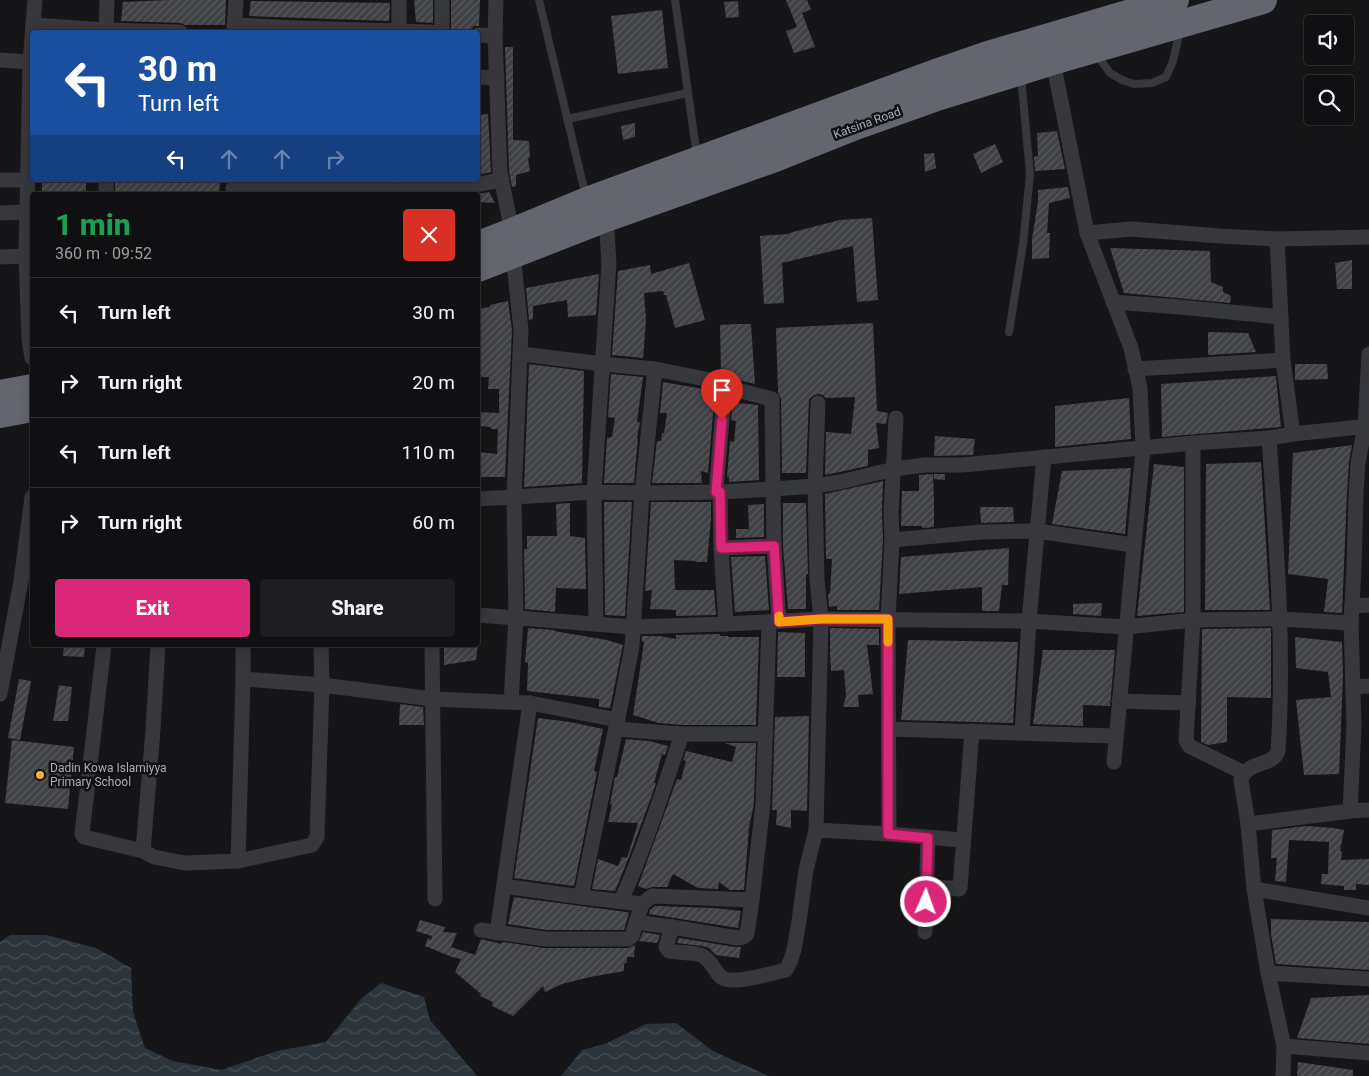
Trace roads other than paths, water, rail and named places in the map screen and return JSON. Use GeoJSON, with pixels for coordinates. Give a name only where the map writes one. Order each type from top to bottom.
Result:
{"type":"FeatureCollection","features":[{"type":"Feature","properties":{"kind":"highway","name":"Katsina Road"},"geometry":{"type":"LineString","coordinates":[[597,210],[698,160],[980,58],[1178,12],[1263,0]]}},
{"type":"Feature","properties":{"kind":"highway","name":"Katsina Road"},"geometry":{"type":"LineString","coordinates":[[480,267],[512,243],[597,210],[776,158],[934,98],[1092,49],[1178,12]]}},
{"type":"Feature","properties":{"kind":"highway","name":"Katsina Road"},"geometry":{"type":"LineString","coordinates":[[480,245],[512,243]]}},
{"type":"Feature","properties":{"kind":"highway"},"geometry":{"type":"LineString","coordinates":[[0,394],[30,388]]}},
{"type":"Feature","properties":{"kind":"highway"},"geometry":{"type":"LineString","coordinates":[[0,414],[30,408]]}},
{"type":"Feature","properties":{"kind":"street"},"geometry":{"type":"LineString","coordinates":[[33,30],[35,0]]}},
{"type":"Feature","properties":{"kind":"street"},"geometry":{"type":"LineString","coordinates":[[106,30],[107,0]]}},
{"type":"Feature","properties":{"kind":"street"},"geometry":{"type":"LineString","coordinates":[[236,0],[234,29],[294,30]]}},
{"type":"Feature","properties":{"kind":"street"},"geometry":{"type":"LineString","coordinates":[[399,0],[399,30]]}},
{"type":"Feature","properties":{"kind":"street"},"geometry":{"type":"LineString","coordinates":[[442,0],[442,30]]}},
{"type":"Feature","properties":{"kind":"street"},"geometry":{"type":"LineString","coordinates":[[496,0],[495,36],[501,180],[512,243],[522,330],[514,497],[516,618],[512,702]]}},
{"type":"Feature","properties":{"kind":"street"},"geometry":{"type":"LineString","coordinates":[[33,25],[94,30]]}},
{"type":"Feature","properties":{"kind":"street"},"geometry":{"type":"LineString","coordinates":[[480,35],[495,36]]}},
{"type":"Feature","properties":{"kind":"street"},"geometry":{"type":"LineString","coordinates":[[0,60],[30,62]]}},
{"type":"Feature","properties":{"kind":"street"},"geometry":{"type":"LineString","coordinates":[[1053,60],[1087,233],[1131,348],[1140,388],[1143,448],[1114,762]]}},
{"type":"Feature","properties":{"kind":"street"},"geometry":{"type":"LineString","coordinates":[[480,77],[497,78]]}},
{"type":"Feature","properties":{"kind":"street"},"geometry":{"type":"LineString","coordinates":[[30,147],[27,180],[30,346]]}},
{"type":"Feature","properties":{"kind":"street"},"geometry":{"type":"LineString","coordinates":[[0,180],[27,180]]}},
{"type":"Feature","properties":{"kind":"street"},"geometry":{"type":"LineString","coordinates":[[233,188],[275,184],[351,184],[394,188],[463,187],[501,180]]}},
{"type":"Feature","properties":{"kind":"street"},"geometry":{"type":"LineString","coordinates":[[596,624],[594,492],[610,263],[597,210]]}},
{"type":"Feature","properties":{"kind":"street"},"geometry":{"type":"LineString","coordinates":[[0,213],[27,212]]}},
{"type":"Feature","properties":{"kind":"street"},"geometry":{"type":"LineString","coordinates":[[1087,233],[1131,229],[1277,239],[1369,237]]}},
{"type":"Feature","properties":{"kind":"street"},"geometry":{"type":"LineString","coordinates":[[1277,239],[1283,360],[1293,434]]}},
{"type":"Feature","properties":{"kind":"street"},"geometry":{"type":"LineString","coordinates":[[0,256],[29,256]]}},
{"type":"Feature","properties":{"kind":"street"},"geometry":{"type":"LineString","coordinates":[[1113,302],[1281,317]]}},
{"type":"Feature","properties":{"kind":"street"},"geometry":{"type":"LineString","coordinates":[[521,354],[655,369],[725,383],[726,387],[772,399],[774,622],[763,804],[747,934],[737,938],[636,922]]}},
{"type":"Feature","properties":{"kind":"street"},"geometry":{"type":"LineString","coordinates":[[1350,811],[1362,726],[1353,687],[1351,623],[1362,512],[1358,463],[1367,426],[1369,354]]}},
{"type":"Feature","properties":{"kind":"street"},"geometry":{"type":"LineString","coordinates":[[1135,369],[1283,360]]}},
{"type":"Feature","properties":{"kind":"street"},"geometry":{"type":"LineString","coordinates":[[581,897],[632,646],[642,493],[655,369]]}},
{"type":"Feature","properties":{"kind":"street"},"geometry":{"type":"LineString","coordinates":[[725,383],[718,492],[726,624]]}},
{"type":"Feature","properties":{"kind":"street"},"geometry":{"type":"LineString","coordinates":[[672,928],[666,947],[669,951],[700,954],[705,957],[722,977],[730,981],[786,970],[794,950],[806,870],[816,830],[821,619],[817,579],[815,486],[818,403]]}},
{"type":"Feature","properties":{"kind":"street"},"geometry":{"type":"LineString","coordinates":[[888,834],[888,619],[896,418]]}},
{"type":"Feature","properties":{"kind":"street"},"geometry":{"type":"LineString","coordinates":[[480,499],[594,492],[718,492],[815,486],[894,469],[926,465],[963,465],[1193,443],[1269,438],[1367,426]]}},
{"type":"Feature","properties":{"kind":"street"},"geometry":{"type":"LineString","coordinates":[[1269,438],[1280,619],[1281,709],[1278,751],[1271,760],[1251,767],[1244,773],[1241,780],[1248,824],[1254,890],[1268,972],[1284,1046],[1284,1076]]}},
{"type":"Feature","properties":{"kind":"street"},"geometry":{"type":"LineString","coordinates":[[1193,443],[1193,620],[1186,740],[1189,746],[1244,773]]}},
{"type":"Feature","properties":{"kind":"street"},"geometry":{"type":"LineString","coordinates":[[1022,733],[1029,621],[1044,457]]}},
{"type":"Feature","properties":{"kind":"street"},"geometry":{"type":"LineString","coordinates":[[0,694],[2,676],[27,582],[30,531]]}},
{"type":"Feature","properties":{"kind":"street"},"geometry":{"type":"LineString","coordinates":[[892,540],[981,532],[1037,531],[1133,545]]}},
{"type":"Feature","properties":{"kind":"street"},"geometry":{"type":"LineString","coordinates":[[721,548],[774,546]]}},
{"type":"Feature","properties":{"kind":"street"},"geometry":{"type":"LineString","coordinates":[[1352,606],[1369,605]]}},
{"type":"Feature","properties":{"kind":"street"},"geometry":{"type":"LineString","coordinates":[[480,615],[633,626],[821,619],[1029,621],[1126,627],[1193,620],[1280,619],[1351,623]]}},
{"type":"Feature","properties":{"kind":"street"},"geometry":{"type":"LineString","coordinates":[[104,647],[82,834],[84,837],[143,851],[154,857],[185,863],[238,861],[312,845],[317,837],[322,685],[321,647]]}},
{"type":"Feature","properties":{"kind":"street"},"geometry":{"type":"LineString","coordinates":[[143,851],[158,647]]}},
{"type":"Feature","properties":{"kind":"street"},"geometry":{"type":"LineString","coordinates":[[238,861],[243,647]]}},
{"type":"Feature","properties":{"kind":"street"},"geometry":{"type":"LineString","coordinates":[[432,647],[435,899]]}},
{"type":"Feature","properties":{"kind":"street"},"geometry":{"type":"LineString","coordinates":[[243,679],[322,685],[432,699],[530,703],[617,724],[682,734],[766,734]]}},
{"type":"Feature","properties":{"kind":"street"},"geometry":{"type":"LineString","coordinates":[[1353,687],[1369,686]]}},
{"type":"Feature","properties":{"kind":"street"},"geometry":{"type":"LineString","coordinates":[[1119,700],[1189,703]]}},
{"type":"Feature","properties":{"kind":"street"},"geometry":{"type":"LineString","coordinates":[[497,933],[530,703]]}},
{"type":"Feature","properties":{"kind":"street"},"geometry":{"type":"LineString","coordinates":[[889,729],[1116,736]]}},
{"type":"Feature","properties":{"kind":"street"},"geometry":{"type":"LineString","coordinates":[[927,886],[959,888],[972,731]]}},
{"type":"Feature","properties":{"kind":"street"},"geometry":{"type":"LineString","coordinates":[[621,901],[652,824],[682,734]]}},
{"type":"Feature","properties":{"kind":"street"},"geometry":{"type":"LineString","coordinates":[[1248,824],[1369,810]]}},
{"type":"Feature","properties":{"kind":"street"},"geometry":{"type":"LineString","coordinates":[[816,830],[963,840]]}},
{"type":"Feature","properties":{"kind":"street"},"geometry":{"type":"LineString","coordinates":[[925,932],[928,838]]}},
{"type":"Feature","properties":{"kind":"street"},"geometry":{"type":"LineString","coordinates":[[504,886],[642,904]]}},
{"type":"Feature","properties":{"kind":"street"},"geometry":{"type":"LineString","coordinates":[[1254,890],[1369,908]]}},
{"type":"Feature","properties":{"kind":"street"},"geometry":{"type":"LineString","coordinates":[[481,930],[545,940],[628,939],[632,936],[642,904],[652,896],[752,900]]}},
{"type":"Feature","properties":{"kind":"street"},"geometry":{"type":"LineString","coordinates":[[1268,972],[1369,979]]}},
{"type":"Feature","properties":{"kind":"street"},"geometry":{"type":"LineString","coordinates":[[1284,1046],[1369,1053]]}},
{"type":"Feature","properties":{"kind":"lane"},"geometry":{"type":"LineString","coordinates":[[539,0],[567,119],[597,210]]}},
{"type":"Feature","properties":{"kind":"lane"},"geometry":{"type":"LineString","coordinates":[[675,0],[698,160]]}},
{"type":"Feature","properties":{"kind":"lane"},"geometry":{"type":"LineString","coordinates":[[1092,49],[1110,73],[1122,80],[1134,84],[1152,83],[1166,77],[1174,61],[1178,12]]}},
{"type":"Feature","properties":{"kind":"lane"},"geometry":{"type":"LineString","coordinates":[[1009,332],[1023,244],[1030,174],[1021,71]]}},
{"type":"Feature","properties":{"kind":"lane"},"geometry":{"type":"LineString","coordinates":[[567,119],[688,93]]}},
{"type":"Feature","properties":{"kind":"water"},"geometry":{"type":"Polygon","coordinates":[[[10,935],[46,935],[96,948],[131,968],[133,1012],[145,1048],[173,1061],[221,1070],[277,1051],[326,1042],[361,999],[381,983],[424,997],[430,1020],[477,1076],[0,1076],[0,942],[10,935]]]}},
{"type":"Feature","properties":{"kind":"water"},"geometry":{"type":"Polygon","coordinates":[[[676,1023],[713,1051],[769,1076],[561,1076],[582,1050],[605,1044],[646,1024],[676,1023]]]}},
{"type":"Feature","properties":{"kind":"place","name":"Dadin Kowa Islamiyya Primary School"},"geometry":{"type":"Point","coordinates":[40,775]}}]}
